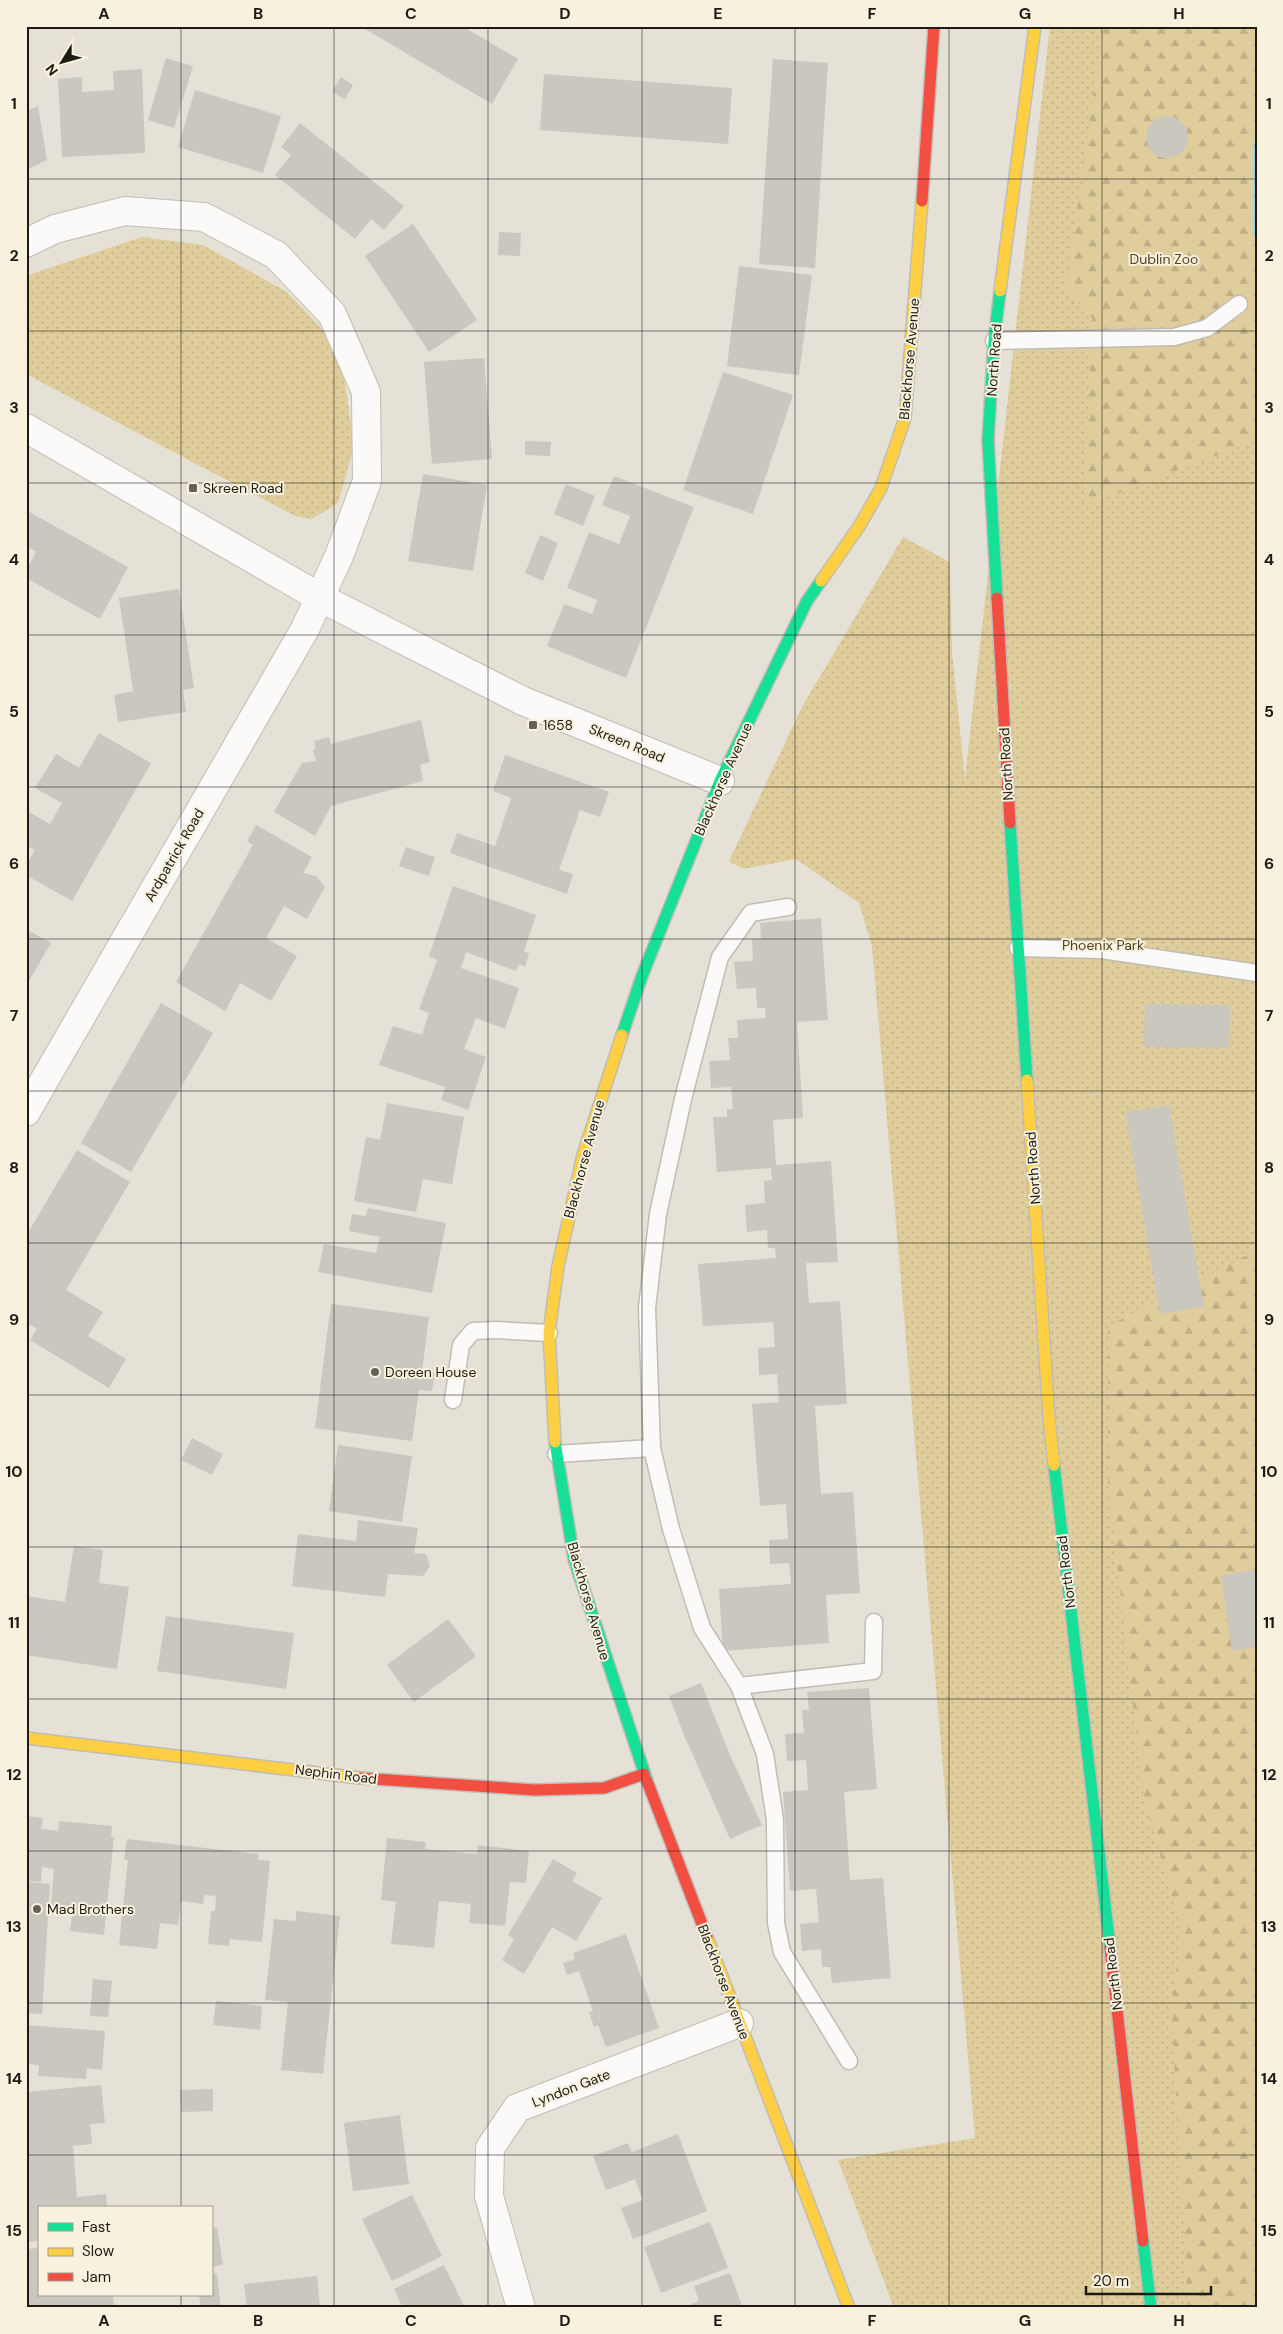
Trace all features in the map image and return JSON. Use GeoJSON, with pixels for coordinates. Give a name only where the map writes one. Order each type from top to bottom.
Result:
{"type":"FeatureCollection","features":[{"type":"Feature","properties":{"kind":"street","name":"Blackhorse Avenue"},"geometry":{"type":"LineString","coordinates":[[849,2308],[644,1774],[574,1559],[556,1454],[549,1333],[558,1266],[570,1207],[597,1107],[642,976],[720,781],[807,600],[860,525],[881,488],[905,418],[934,26]]}},
{"type":"Feature","properties":{"kind":"street","name":"North Road"},"geometry":{"type":"LineString","coordinates":[[1035,26],[994,340],[988,440],[1018,948],[1049,1420],[1151,2308]]}},
{"type":"Feature","properties":{"kind":"street"},"geometry":{"type":"LineString","coordinates":[[26,243],[55,229],[125,210],[204,217],[276,255],[332,314],[366,392],[367,481],[339,556],[319,597]]}},
{"type":"Feature","properties":{"kind":"street","name":"Skreen Road"},"geometry":{"type":"LineString","coordinates":[[26,428],[319,597],[523,701],[720,781]]}},
{"type":"Feature","properties":{"kind":"street","name":"Ardpatrick Road"},"geometry":{"type":"LineString","coordinates":[[26,1112],[305,629],[319,597]]}},
{"type":"Feature","properties":{"kind":"street","name":"Nephin Road"},"geometry":{"type":"LineString","coordinates":[[26,1738],[369,1779],[535,1790],[604,1788],[644,1774]]}},
{"type":"Feature","properties":{"kind":"street","name":"Lyndon Gate"},"geometry":{"type":"LineString","coordinates":[[521,2308],[489,2196],[490,2148],[518,2108],[739,2023]]}},
{"type":"Feature","properties":{"kind":"lane"},"geometry":{"type":"LineString","coordinates":[[994,340],[1174,337],[1206,328],[1239,304]]}},
{"type":"Feature","properties":{"kind":"lane"},"geometry":{"type":"LineString","coordinates":[[788,907],[751,913],[720,957],[683,1099],[658,1214],[647,1308],[652,1448],[671,1530],[702,1628],[739,1686],[765,1754],[775,1820],[776,1923],[782,1952],[849,2062]]}},
{"type":"Feature","properties":{"kind":"lane"},"geometry":{"type":"LineString","coordinates":[[1018,948],[1102,950],[1257,972]]}},
{"type":"Feature","properties":{"kind":"lane"},"geometry":{"type":"LineString","coordinates":[[453,1400],[461,1345],[473,1332],[496,1330],[549,1333]]}},
{"type":"Feature","properties":{"kind":"lane"},"geometry":{"type":"LineString","coordinates":[[556,1454],[652,1448]]}},
{"type":"Feature","properties":{"kind":"lane"},"geometry":{"type":"LineString","coordinates":[[739,1686],[873,1671],[874,1622]]}},
{"type":"Feature","properties":{"kind":"green space","name":"Phoenix Park"},"geometry":{"type":"Polygon","coordinates":[[[1050,26],[1257,26],[1257,2308],[894,2308],[838,2160],[975,2138],[872,946],[859,903],[796,859],[743,869],[729,861],[803,705],[903,537],[950,562],[952,653],[965,778],[1050,26]]]}},
{"type":"Feature","properties":{"kind":"green space","name":"Dublin Zoo"},"geometry":{"type":"Polygon","coordinates":[[[1103,26],[1257,26],[1254,236],[1257,239],[1257,440],[1084,506],[1092,318],[1066,288],[1103,26]]]}},
{"type":"Feature","properties":{"kind":"green space"},"geometry":{"type":"Polygon","coordinates":[[[142,237],[203,245],[287,292],[321,328],[343,368],[354,447],[338,503],[312,519],[295,516],[26,374],[26,278],[31,274],[142,237]]]}},
{"type":"Feature","properties":{"kind":"green space"},"geometry":{"type":"Polygon","coordinates":[[[1257,1250],[1257,2308],[1188,2308],[1171,2005],[1182,1932],[1143,1794],[1108,1482],[1108,1326],[1257,1250]]]}},
{"type":"Feature","properties":{"kind":"water"},"geometry":{"type":"Polygon","coordinates":[[[1257,120],[1257,239],[1254,236],[1254,147],[1257,120]]]}},
{"type":"Feature","properties":{"kind":"building"},"geometry":{"type":"Polygon","coordinates":[[[360,26],[462,26],[518,59],[492,104],[360,26]]]}},
{"type":"Feature","properties":{"kind":"building"},"geometry":{"type":"Polygon","coordinates":[[[166,58],[193,66],[174,128],[148,120],[166,58]]]}},
{"type":"Feature","properties":{"kind":"building"},"geometry":{"type":"Polygon","coordinates":[[[773,59],[828,63],[815,268],[759,264],[773,59]]]}},
{"type":"Feature","properties":{"kind":"building"},"geometry":{"type":"Polygon","coordinates":[[[142,69],[145,153],[62,157],[58,79],[82,77],[82,92],[114,90],[113,71],[142,69]]]}},
{"type":"Feature","properties":{"kind":"building"},"geometry":{"type":"Polygon","coordinates":[[[544,74],[732,88],[728,144],[540,130],[544,74]]]}},
{"type":"Feature","properties":{"kind":"building"},"geometry":{"type":"Polygon","coordinates":[[[341,77],[353,85],[345,99],[332,92],[341,77]]]}},
{"type":"Feature","properties":{"kind":"building"},"geometry":{"type":"Polygon","coordinates":[[[195,90],[281,116],[263,173],[178,147],[195,90]]]}},
{"type":"Feature","properties":{"kind":"building"},"geometry":{"type":"Polygon","coordinates":[[[38,106],[47,160],[26,170],[26,111],[38,106]]]}},
{"type":"Feature","properties":{"kind":"building"},"geometry":{"type":"Polygon","coordinates":[[[1167,116],[1182,122],[1188,137],[1182,152],[1167,158],[1152,152],[1146,137],[1152,122],[1167,116]]]}},
{"type":"Feature","properties":{"kind":"building"},"geometry":{"type":"Polygon","coordinates":[[[300,123],[404,206],[384,230],[371,219],[355,239],[275,175],[291,155],[281,147],[300,123]]]}},
{"type":"Feature","properties":{"kind":"building"},"geometry":{"type":"Polygon","coordinates":[[[413,224],[477,320],[429,352],[365,256],[413,224]]]}},
{"type":"Feature","properties":{"kind":"building"},"geometry":{"type":"Polygon","coordinates":[[[499,232],[521,233],[520,256],[498,255],[499,232]]]}},
{"type":"Feature","properties":{"kind":"building"},"geometry":{"type":"Polygon","coordinates":[[[739,266],[812,275],[799,375],[727,366],[739,266]]]}},
{"type":"Feature","properties":{"kind":"building"},"geometry":{"type":"Polygon","coordinates":[[[484,358],[492,459],[432,464],[424,362],[484,358]]]}},
{"type":"Feature","properties":{"kind":"building"},"geometry":{"type":"Polygon","coordinates":[[[723,372],[793,395],[753,514],[683,490],[723,372]]]}},
{"type":"Feature","properties":{"kind":"building"},"geometry":{"type":"Polygon","coordinates":[[[525,441],[551,442],[550,456],[525,455],[525,441]]]}},
{"type":"Feature","properties":{"kind":"building"},"geometry":{"type":"Polygon","coordinates":[[[423,474],[487,485],[473,571],[408,561],[423,474]]]}},
{"type":"Feature","properties":{"kind":"building"},"geometry":{"type":"Polygon","coordinates":[[[614,476],[694,507],[626,678],[547,646],[564,604],[592,614],[597,600],[567,588],[589,532],[619,544],[630,516],[602,505],[614,476]]]}},
{"type":"Feature","properties":{"kind":"building"},"geometry":{"type":"Polygon","coordinates":[[[566,484],[595,496],[583,526],[554,514],[566,484]]]}},
{"type":"Feature","properties":{"kind":"building"},"geometry":{"type":"Polygon","coordinates":[[[26,510],[128,567],[100,619],[26,578],[26,570],[36,552],[26,546],[26,510]]]}},
{"type":"Feature","properties":{"kind":"building"},"geometry":{"type":"Polygon","coordinates":[[[540,535],[558,543],[543,581],[525,573],[540,535]]]}},
{"type":"Feature","properties":{"kind":"building"},"geometry":{"type":"Polygon","coordinates":[[[179,589],[194,688],[183,690],[186,712],[118,722],[114,695],[133,691],[119,598],[179,589]]]}},
{"type":"Feature","properties":{"kind":"building"},"geometry":{"type":"Polygon","coordinates":[[[421,720],[430,762],[420,765],[423,781],[331,806],[315,836],[274,812],[302,763],[316,761],[313,750],[316,749],[314,741],[329,737],[331,744],[421,720]]]}},
{"type":"Feature","properties":{"kind":"building"},"geometry":{"type":"Polygon","coordinates":[[[99,733],[151,763],[72,901],[26,875],[26,865],[35,850],[26,845],[26,816],[29,812],[50,824],[62,803],[35,788],[56,754],[79,768],[99,733]]]}},
{"type":"Feature","properties":{"kind":"building"},"geometry":{"type":"Polygon","coordinates":[[[505,755],[609,792],[600,817],[580,810],[559,870],[573,874],[567,894],[450,853],[457,833],[495,846],[511,798],[493,791],[505,755]]]}},
{"type":"Feature","properties":{"kind":"building"},"geometry":{"type":"Polygon","coordinates":[[[256,825],[312,857],[303,873],[316,876],[325,887],[307,919],[284,906],[266,938],[297,956],[271,1001],[240,983],[225,1011],[176,982],[253,845],[247,841],[256,825]]]}},
{"type":"Feature","properties":{"kind":"building"},"geometry":{"type":"Polygon","coordinates":[[[406,847],[435,857],[429,876],[399,866],[406,847]]]}},
{"type":"Feature","properties":{"kind":"building"},"geometry":{"type":"Polygon","coordinates":[[[453,886],[536,915],[524,951],[529,953],[525,967],[519,964],[516,971],[466,952],[461,968],[519,988],[505,1029],[476,1018],[464,1049],[486,1057],[468,1110],[441,1100],[445,1087],[379,1065],[393,1026],[422,1035],[429,1013],[419,1009],[437,960],[429,956],[453,886]]]}},
{"type":"Feature","properties":{"kind":"building"},"geometry":{"type":"Polygon","coordinates":[[[821,918],[828,1020],[797,1022],[803,1118],[773,1120],[776,1165],[831,1161],[838,1262],[806,1263],[809,1303],[840,1301],[847,1404],[815,1406],[821,1494],[853,1492],[860,1593],[826,1595],[829,1643],[723,1651],[719,1589],[791,1584],[789,1563],[770,1564],[769,1540],[788,1539],[786,1504],[760,1506],[752,1404],[779,1402],[777,1374],[759,1375],[758,1348],[775,1347],[773,1322],[703,1326],[698,1264],[776,1258],[775,1248],[768,1248],[767,1230],[747,1232],[745,1205],[765,1203],[764,1181],[772,1180],[771,1168],[717,1172],[713,1117],[727,1117],[727,1109],[733,1109],[731,1087],[711,1088],[709,1061],[730,1060],[728,1038],[738,1038],[737,1020],[766,1018],[765,1008],[757,1008],[756,988],[737,989],[734,962],[753,961],[752,939],[761,939],[760,923],[821,918]]]}},
{"type":"Feature","properties":{"kind":"building"},"geometry":{"type":"Polygon","coordinates":[[[26,929],[51,943],[26,986],[26,929]]]}},
{"type":"Feature","properties":{"kind":"building"},"geometry":{"type":"Polygon","coordinates":[[[161,1003],[213,1033],[131,1172],[81,1143],[161,1003]]]}},
{"type":"Feature","properties":{"kind":"building"},"geometry":{"type":"Polygon","coordinates":[[[1145,1004],[1230,1005],[1229,1048],[1144,1047],[1145,1004]]]}},
{"type":"Feature","properties":{"kind":"building"},"geometry":{"type":"Polygon","coordinates":[[[387,1103],[464,1117],[452,1184],[423,1179],[416,1212],[354,1201],[366,1137],[380,1140],[387,1103]]]}},
{"type":"Feature","properties":{"kind":"building"},"geometry":{"type":"Polygon","coordinates":[[[1169,1105],[1204,1306],[1160,1314],[1125,1112],[1169,1105]]]}},
{"type":"Feature","properties":{"kind":"building"},"geometry":{"type":"Polygon","coordinates":[[[77,1150],[130,1182],[66,1290],[103,1312],[88,1336],[126,1359],[109,1388],[30,1340],[37,1329],[26,1322],[26,1236],[77,1150]]]}},
{"type":"Feature","properties":{"kind":"building"},"geometry":{"type":"Polygon","coordinates":[[[368,1208],[446,1223],[432,1293],[318,1272],[324,1244],[376,1253],[380,1237],[349,1231],[352,1214],[366,1216],[368,1208]]]}},
{"type":"Feature","properties":{"kind":"building","name":"Doreen House"},"geometry":{"type":"Polygon","coordinates":[[[331,1304],[429,1317],[422,1371],[435,1373],[432,1391],[419,1390],[412,1441],[315,1428],[331,1304]]]}},
{"type":"Feature","properties":{"kind":"building"},"geometry":{"type":"Polygon","coordinates":[[[192,1438],[223,1454],[212,1475],[181,1460],[192,1438]]]}},
{"type":"Feature","properties":{"kind":"building"},"geometry":{"type":"Polygon","coordinates":[[[338,1445],[412,1456],[402,1522],[329,1511],[338,1445]]]}},
{"type":"Feature","properties":{"kind":"building"},"geometry":{"type":"Polygon","coordinates":[[[358,1520],[418,1528],[414,1553],[426,1554],[430,1566],[423,1576],[388,1574],[385,1597],[292,1586],[298,1534],[356,1541],[358,1520]]]}},
{"type":"Feature","properties":{"kind":"building"},"geometry":{"type":"Polygon","coordinates":[[[74,1546],[103,1550],[99,1583],[129,1587],[117,1669],[26,1655],[26,1596],[65,1602],[74,1546]]]}},
{"type":"Feature","properties":{"kind":"building"},"geometry":{"type":"Polygon","coordinates":[[[1254,1570],[1257,1586],[1257,1647],[1232,1651],[1221,1575],[1254,1570]]]}},
{"type":"Feature","properties":{"kind":"building"},"geometry":{"type":"Polygon","coordinates":[[[166,1616],[294,1633],[286,1689],[157,1671],[166,1616]]]}},
{"type":"Feature","properties":{"kind":"building"},"geometry":{"type":"Polygon","coordinates":[[[448,1619],[476,1656],[414,1702],[387,1665],[448,1619]]]}},
{"type":"Feature","properties":{"kind":"building"},"geometry":{"type":"Polygon","coordinates":[[[701,1683],[730,1755],[762,1825],[730,1839],[684,1735],[669,1696],[701,1683]]]}},
{"type":"Feature","properties":{"kind":"building"},"geometry":{"type":"Polygon","coordinates":[[[869,1688],[877,1789],[844,1792],[850,1880],[883,1878],[891,1978],[832,1983],[830,1967],[822,1967],[821,1949],[802,1951],[800,1924],[819,1922],[816,1889],[790,1891],[783,1792],[808,1790],[806,1760],[787,1761],[785,1734],[804,1733],[802,1710],[809,1710],[807,1692],[869,1688]]]}},
{"type":"Feature","properties":{"kind":"building"},"geometry":{"type":"Polygon","coordinates":[[[26,1816],[43,1818],[41,1829],[58,1831],[59,1821],[112,1826],[111,1837],[114,1837],[104,1935],[70,1931],[73,1907],[51,1905],[54,1869],[42,1867],[41,1882],[26,1881],[26,1816]]]}},
{"type":"Feature","properties":{"kind":"building"},"geometry":{"type":"Polygon","coordinates":[[[387,1838],[426,1842],[425,1849],[477,1854],[478,1845],[529,1851],[526,1883],[510,1882],[505,1926],[469,1923],[471,1904],[439,1901],[434,1948],[391,1944],[396,1902],[381,1900],[387,1838]]]}},
{"type":"Feature","properties":{"kind":"building"},"geometry":{"type":"Polygon","coordinates":[[[127,1839],[259,1854],[258,1860],[270,1861],[262,1942],[230,1939],[229,1946],[208,1944],[211,1911],[215,1911],[216,1896],[204,1895],[203,1904],[181,1901],[178,1925],[160,1923],[157,1949],[119,1945],[128,1860],[124,1860],[127,1839]]]}},
{"type":"Feature","properties":{"kind":"building"},"geometry":{"type":"Polygon","coordinates":[[[553,1859],[577,1873],[572,1881],[602,1898],[576,1941],[552,1927],[524,1974],[502,1960],[514,1939],[508,1935],[553,1859]]]}},
{"type":"Feature","properties":{"kind":"building"},"geometry":{"type":"Polygon","coordinates":[[[26,1882],[50,1884],[42,2014],[26,2013],[26,1882]]]}},
{"type":"Feature","properties":{"kind":"building"},"geometry":{"type":"Polygon","coordinates":[[[296,1911],[340,1916],[323,2074],[281,2070],[288,2002],[265,2000],[274,1919],[296,1921],[296,1911]]]}},
{"type":"Feature","properties":{"kind":"building"},"geometry":{"type":"Polygon","coordinates":[[[626,1934],[659,2028],[606,2047],[598,2025],[594,2027],[589,2012],[593,2011],[579,1971],[567,1975],[563,1963],[575,1959],[573,1953],[626,1934]]]}},
{"type":"Feature","properties":{"kind":"building"},"geometry":{"type":"Polygon","coordinates":[[[93,1979],[112,1981],[108,2017],[90,2016],[93,1979]]]}},
{"type":"Feature","properties":{"kind":"building"},"geometry":{"type":"Polygon","coordinates":[[[216,2001],[262,2006],[260,2030],[213,2025],[216,2001]]]}},
{"type":"Feature","properties":{"kind":"building"},"geometry":{"type":"Polygon","coordinates":[[[26,2025],[105,2031],[102,2070],[87,2068],[86,2079],[38,2076],[39,2065],[26,2064],[26,2025]]]}},
{"type":"Feature","properties":{"kind":"building"},"geometry":{"type":"Polygon","coordinates":[[[101,2085],[105,2123],[90,2124],[92,2144],[73,2146],[77,2197],[106,2194],[107,2206],[38,2206],[38,2241],[26,2242],[26,2092],[101,2085]]]}},
{"type":"Feature","properties":{"kind":"building"},"geometry":{"type":"Polygon","coordinates":[[[213,2089],[213,2111],[181,2112],[180,2090],[213,2089]]]}},
{"type":"Feature","properties":{"kind":"building"},"geometry":{"type":"Polygon","coordinates":[[[400,2115],[409,2184],[353,2191],[344,2123],[400,2115]]]}},
{"type":"Feature","properties":{"kind":"building"},"geometry":{"type":"Polygon","coordinates":[[[678,2134],[707,2211],[633,2239],[621,2208],[643,2200],[635,2179],[606,2190],[593,2156],[628,2143],[632,2152],[678,2134]]]}},
{"type":"Feature","properties":{"kind":"building"},"geometry":{"type":"Polygon","coordinates":[[[412,2195],[442,2256],[392,2281],[362,2219],[412,2195]]]}},
{"type":"Feature","properties":{"kind":"building"},"geometry":{"type":"Polygon","coordinates":[[[710,2222],[728,2268],[661,2293],[644,2247],[710,2222]]]}},
{"type":"Feature","properties":{"kind":"building"},"geometry":{"type":"Polygon","coordinates":[[[217,2227],[223,2265],[212,2267],[212,2228],[217,2227]]]}},
{"type":"Feature","properties":{"kind":"building"},"geometry":{"type":"Polygon","coordinates":[[[38,2248],[38,2296],[113,2296],[114,2308],[29,2308],[26,2249],[38,2248]]]}},
{"type":"Feature","properties":{"kind":"building"},"geometry":{"type":"Polygon","coordinates":[[[444,2265],[465,2308],[403,2308],[394,2289],[444,2265]]]}},
{"type":"Feature","properties":{"kind":"building"},"geometry":{"type":"Polygon","coordinates":[[[217,2273],[221,2308],[201,2308],[199,2296],[212,2296],[212,2274],[217,2273]]]}},
{"type":"Feature","properties":{"kind":"building"},"geometry":{"type":"Polygon","coordinates":[[[730,2273],[743,2308],[682,2308],[699,2301],[694,2286],[730,2273]]]}},
{"type":"Feature","properties":{"kind":"building"},"geometry":{"type":"Polygon","coordinates":[[[317,2276],[320,2308],[247,2308],[244,2284],[317,2276]]]}},
{"type":"Feature","properties":{"kind":"traffic: fast"},"geometry":{"type":"LineString","coordinates":[[997,598],[988,440],[994,341],[1000,291]]}},
{"type":"Feature","properties":{"kind":"traffic: fast"},"geometry":{"type":"LineString","coordinates":[[622,1035],[642,976],[720,781],[807,601],[821,581]]}},
{"type":"Feature","properties":{"kind":"traffic: fast"},"geometry":{"type":"LineString","coordinates":[[1010,823],[1027,1080]]}},
{"type":"Feature","properties":{"kind":"traffic: fast"},"geometry":{"type":"LineString","coordinates":[[555,1442],[574,1559],[647,1781]]}},
{"type":"Feature","properties":{"kind":"traffic: fast"},"geometry":{"type":"LineString","coordinates":[[1054,1465],[1110,1947]]}},
{"type":"Feature","properties":{"kind":"traffic: fast"},"geometry":{"type":"LineString","coordinates":[[1143,2241],[1151,2308]]}},
{"type":"Feature","properties":{"kind":"traffic: slow"},"geometry":{"type":"LineString","coordinates":[[1000,291],[1035,26]]}},
{"type":"Feature","properties":{"kind":"traffic: slow"},"geometry":{"type":"LineString","coordinates":[[821,581],[860,525],[881,488],[905,418],[922,201]]}},
{"type":"Feature","properties":{"kind":"traffic: slow"},"geometry":{"type":"LineString","coordinates":[[555,1442],[549,1333],[558,1266],[583,1155],[622,1035]]}},
{"type":"Feature","properties":{"kind":"traffic: slow"},"geometry":{"type":"LineString","coordinates":[[1027,1080],[1049,1419],[1054,1465]]}},
{"type":"Feature","properties":{"kind":"traffic: slow"},"geometry":{"type":"LineString","coordinates":[[26,1738],[360,1778]]}},
{"type":"Feature","properties":{"kind":"traffic: slow"},"geometry":{"type":"LineString","coordinates":[[707,1937],[849,2308]]}},
{"type":"Feature","properties":{"kind":"traffic: jam"},"geometry":{"type":"LineString","coordinates":[[922,201],[934,26]]}},
{"type":"Feature","properties":{"kind":"traffic: jam"},"geometry":{"type":"LineString","coordinates":[[997,598],[1010,823]]}},
{"type":"Feature","properties":{"kind":"traffic: jam"},"geometry":{"type":"LineString","coordinates":[[360,1778],[535,1790],[604,1788],[644,1774]]}},
{"type":"Feature","properties":{"kind":"traffic: jam"},"geometry":{"type":"LineString","coordinates":[[647,1781],[707,1937]]}},
{"type":"Feature","properties":{"kind":"traffic: jam"},"geometry":{"type":"LineString","coordinates":[[1110,1947],[1143,2241]]}},
{"type":"Feature","properties":{"kind":"place","name":"Skreen Road"},"geometry":{"type":"Point","coordinates":[193,488]}},
{"type":"Feature","properties":{"kind":"place","name":"1658"},"geometry":{"type":"Point","coordinates":[533,725]}},
{"type":"Feature","properties":{"kind":"place","name":"Doreen House"},"geometry":{"type":"Point","coordinates":[375,1372]}},
{"type":"Feature","properties":{"kind":"place","name":"Mad Brothers"},"geometry":{"type":"Point","coordinates":[37,1909]}}]}
